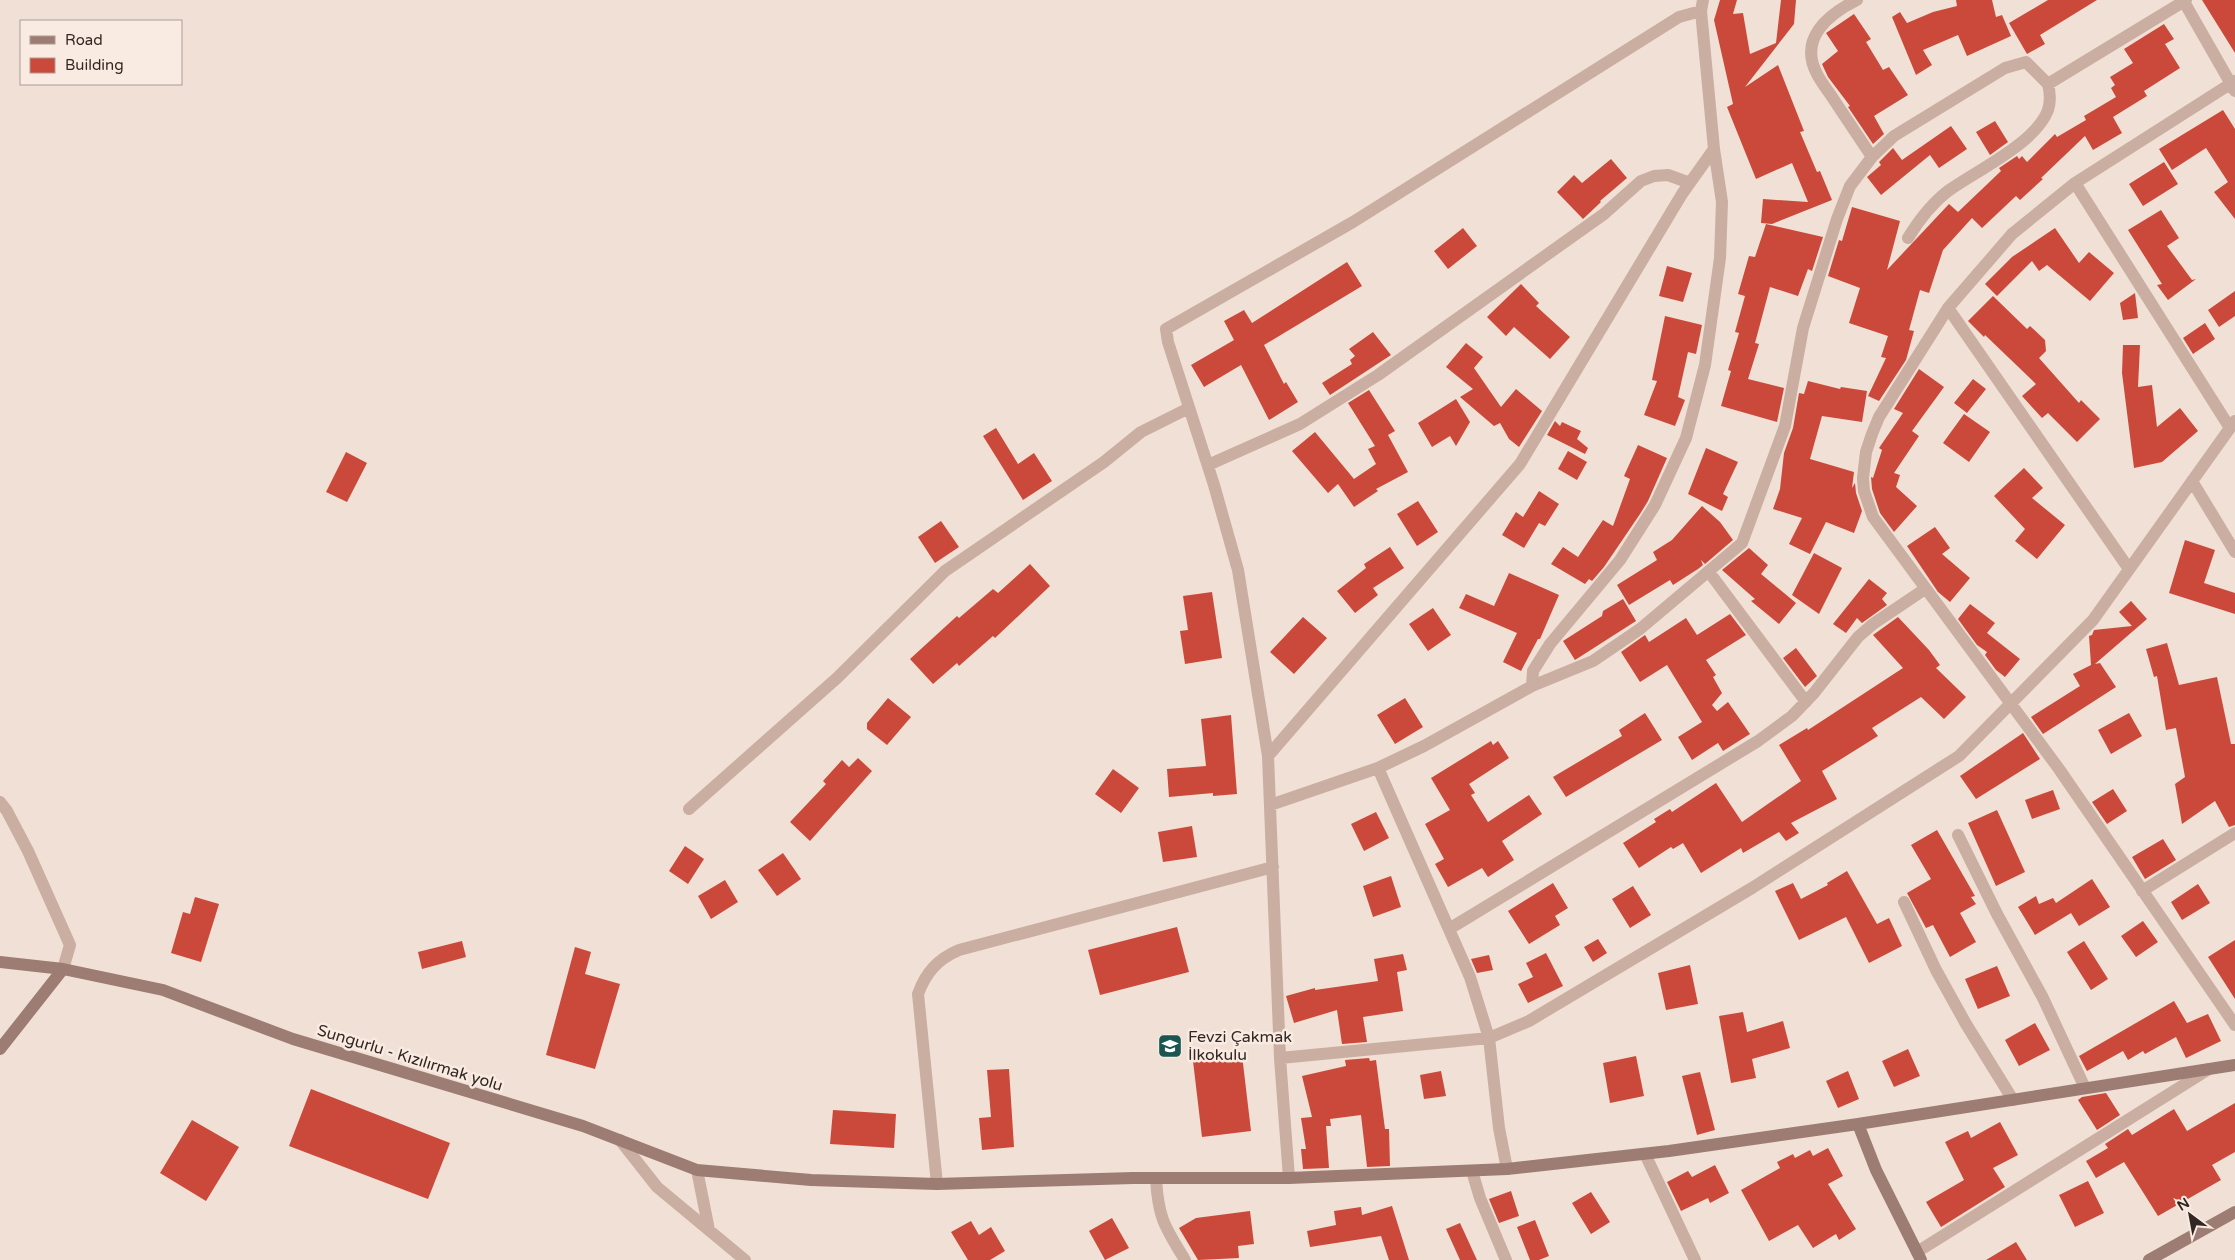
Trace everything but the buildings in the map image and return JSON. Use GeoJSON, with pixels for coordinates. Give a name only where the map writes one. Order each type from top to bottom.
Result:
{"type":"FeatureCollection","features":[{"type":"Feature","properties":{"kind":"main road","name":"Sungurlu - Kızılırmak yolu"},"geometry":{"type":"LineString","coordinates":[[0,962],[64,969],[164,990],[293,1039],[583,1126],[697,1170],[811,1180],[937,1184],[1156,1178],[1288,1178],[1507,1169],[1645,1154],[1858,1124],[2235,1065]]}},
{"type":"Feature","properties":{"kind":"main road"},"geometry":{"type":"LineString","coordinates":[[0,1049],[64,969]]}},
{"type":"Feature","properties":{"kind":"main road"},"geometry":{"type":"LineString","coordinates":[[1858,1124],[1876,1170],[1919,1256]]}},
{"type":"Feature","properties":{"kind":"main road"},"geometry":{"type":"LineString","coordinates":[[2149,1260],[2235,1212]]}},
{"type":"Feature","properties":{"kind":"street"},"geometry":{"type":"LineString","coordinates":[[1857,0],[1824,21],[1815,38],[1812,56],[1816,73],[1872,157]]}},
{"type":"Feature","properties":{"kind":"street"},"geometry":{"type":"LineString","coordinates":[[2048,84],[2184,0],[2234,86],[2075,183],[2012,234],[1948,308],[1879,417],[1864,464],[1864,491],[1873,517],[2058,769],[2235,1025]]}},
{"type":"Feature","properties":{"kind":"street"},"geometry":{"type":"LineString","coordinates":[[1288,1178],[1280,1058],[1268,756],[1238,570],[1208,465],[1168,342],[1166,329],[1353,222],[1679,17],[1702,5],[1714,149],[1722,202],[1720,258],[1705,365],[1686,438],[1655,505],[1620,560],[1550,644],[1533,670],[1532,686]]}},
{"type":"Feature","properties":{"kind":"street"},"geometry":{"type":"LineString","coordinates":[[1270,805],[1378,768],[1424,746],[1532,686],[1593,661],[1640,629],[1742,543],[1784,426],[1803,328],[1837,218],[1850,186],[1872,157],[1894,136],[2005,68],[2026,62],[2048,84],[2049,109],[2041,122],[2022,142],[1937,200],[1916,224],[1908,238]]}},
{"type":"Feature","properties":{"kind":"street"},"geometry":{"type":"LineString","coordinates":[[1268,756],[1520,464],[1690,183],[1714,149]]}},
{"type":"Feature","properties":{"kind":"street"},"geometry":{"type":"LineString","coordinates":[[1208,465],[1300,424],[1378,375],[1604,214],[1641,182],[1654,176],[1668,175],[1690,183]]}},
{"type":"Feature","properties":{"kind":"street"},"geometry":{"type":"LineString","coordinates":[[1280,1058],[1489,1038],[1529,1021],[1735,898],[1959,756],[2092,620],[2232,424],[2075,183]]}},
{"type":"Feature","properties":{"kind":"street"},"geometry":{"type":"LineString","coordinates":[[1948,308],[2129,568]]}},
{"type":"Feature","properties":{"kind":"street"},"geometry":{"type":"LineString","coordinates":[[689,809],[836,678],[945,571],[1104,462],[1141,432],[1189,408]]}},
{"type":"Feature","properties":{"kind":"street"},"geometry":{"type":"LineString","coordinates":[[2192,481],[2235,552]]}},
{"type":"Feature","properties":{"kind":"street"},"geometry":{"type":"LineString","coordinates":[[1709,572],[1806,702]]}},
{"type":"Feature","properties":{"kind":"street"},"geometry":{"type":"LineString","coordinates":[[1449,929],[1758,741],[1792,716],[1806,702],[1858,637],[1873,624],[1925,588]]}},
{"type":"Feature","properties":{"kind":"street"},"geometry":{"type":"LineString","coordinates":[[1378,768],[1470,976],[1489,1038],[1499,1128],[1507,1169]]}},
{"type":"Feature","properties":{"kind":"street"},"geometry":{"type":"LineString","coordinates":[[0,802],[7,811],[28,851],[70,945],[64,969]]}},
{"type":"Feature","properties":{"kind":"street"},"geometry":{"type":"LineString","coordinates":[[2142,891],[2235,833]]}},
{"type":"Feature","properties":{"kind":"street"},"geometry":{"type":"LineString","coordinates":[[1958,835],[1997,914],[2043,998],[2085,1088]]}},
{"type":"Feature","properties":{"kind":"street"},"geometry":{"type":"LineString","coordinates":[[937,1184],[918,994],[924,979],[933,966],[959,950],[1273,867]]}},
{"type":"Feature","properties":{"kind":"street"},"geometry":{"type":"LineString","coordinates":[[1904,902],[1936,970],[1966,1024],[2013,1100]]}},
{"type":"Feature","properties":{"kind":"street"},"geometry":{"type":"LineString","coordinates":[[1919,1256],[2209,1069]]}},
{"type":"Feature","properties":{"kind":"street"},"geometry":{"type":"LineString","coordinates":[[620,1140],[657,1188],[745,1260]]}},
{"type":"Feature","properties":{"kind":"street"},"geometry":{"type":"LineString","coordinates":[[1645,1154],[1695,1260]]}},
{"type":"Feature","properties":{"kind":"street"},"geometry":{"type":"LineString","coordinates":[[697,1170],[709,1230]]}},
{"type":"Feature","properties":{"kind":"street"},"geometry":{"type":"LineString","coordinates":[[1472,1170],[1480,1198],[1506,1260]]}},
{"type":"Feature","properties":{"kind":"street"},"geometry":{"type":"LineString","coordinates":[[1156,1178],[1157,1205],[1164,1225],[1186,1260]]}},
{"type":"Feature","properties":{"kind":"place","name":"Fevzi Çakmak İlkokulu"},"geometry":{"type":"Point","coordinates":[1170,1046]}}]}
